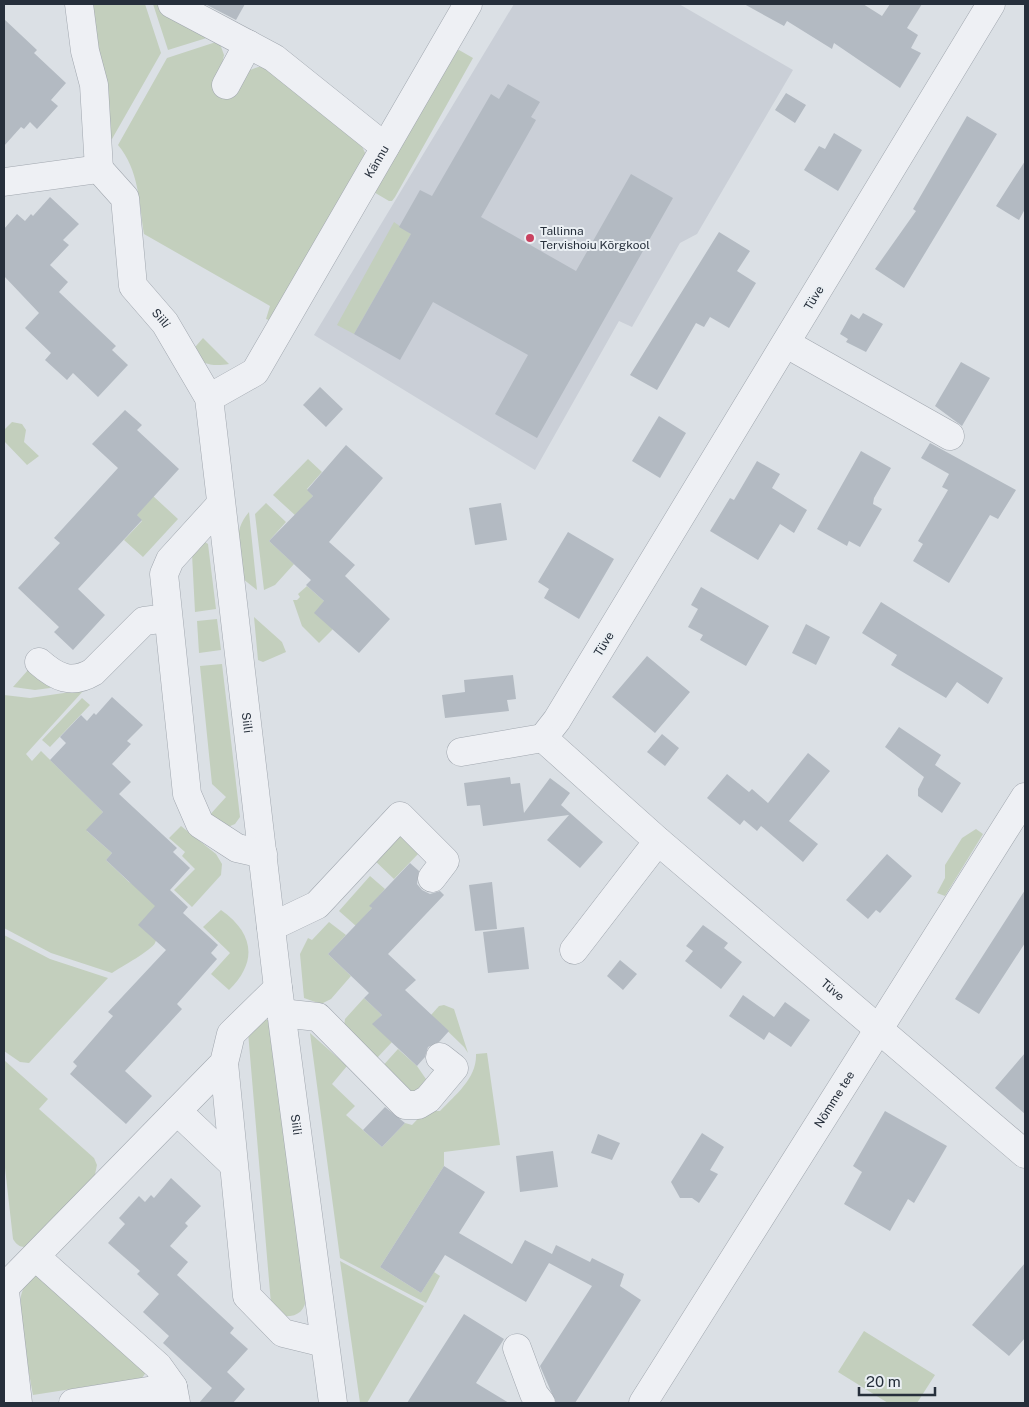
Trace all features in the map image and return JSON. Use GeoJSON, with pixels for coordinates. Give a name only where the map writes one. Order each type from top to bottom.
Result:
{"type":"FeatureCollection","features":[{"type":"Feature","properties":{"kind":"street"},"geometry":{"type":"LineString","coordinates":[[4,182],[99,170],[94,85],[85,51],[79,4]]}},
{"type":"Feature","properties":{"kind":"street"},"geometry":{"type":"LineString","coordinates":[[172,4],[274,58],[385,147]]}},
{"type":"Feature","properties":{"kind":"street","name":"Kännu"},"geometry":{"type":"LineString","coordinates":[[208,398],[255,372],[468,4]]}},
{"type":"Feature","properties":{"kind":"street","name":"Tüve"},"geometry":{"type":"LineString","coordinates":[[991,4],[558,720],[543,738],[658,842],[1025,1154]]}},
{"type":"Feature","properties":{"kind":"street"},"geometry":{"type":"LineString","coordinates":[[226,85],[248,44]]}},
{"type":"Feature","properties":{"kind":"street","name":"Siili"},"geometry":{"type":"LineString","coordinates":[[99,170],[125,198],[133,286],[165,323],[208,398],[280,1000],[333,1403]]}},
{"type":"Feature","properties":{"kind":"street"},"geometry":{"type":"LineString","coordinates":[[787,344],[950,436]]}},
{"type":"Feature","properties":{"kind":"street"},"geometry":{"type":"LineString","coordinates":[[220,505],[170,560],[164,574],[187,794],[200,824],[237,848],[263,854]]}},
{"type":"Feature","properties":{"kind":"street"},"geometry":{"type":"LineString","coordinates":[[39,662],[54,675],[64,678],[85,677],[93,672],[144,622],[168,618]]}},
{"type":"Feature","properties":{"kind":"street"},"geometry":{"type":"LineString","coordinates":[[460,752],[543,738]]}},
{"type":"Feature","properties":{"kind":"street","name":"Nõmme tee"},"geometry":{"type":"LineString","coordinates":[[643,1403],[1025,797]]}},
{"type":"Feature","properties":{"kind":"street"},"geometry":{"type":"LineString","coordinates":[[271,927],[317,905],[400,816],[445,861],[432,878]]}},
{"type":"Feature","properties":{"kind":"street"},"geometry":{"type":"LineString","coordinates":[[574,950],[658,842]]}},
{"type":"Feature","properties":{"kind":"street"},"geometry":{"type":"LineString","coordinates":[[324,1344],[284,1333],[246,1296],[224,1063],[231,1034],[280,1000],[318,1017],[406,1105],[418,1105],[428,1099],[454,1068],[440,1057]]}},
{"type":"Feature","properties":{"kind":"street"},"geometry":{"type":"LineString","coordinates":[[4,1288],[224,1063]]}},
{"type":"Feature","properties":{"kind":"street"},"geometry":{"type":"LineString","coordinates":[[177,1111],[234,1164]]}},
{"type":"Feature","properties":{"kind":"street"},"geometry":{"type":"LineString","coordinates":[[36,1257],[158,1366],[174,1395],[73,1403]]}},
{"type":"Feature","properties":{"kind":"street"},"geometry":{"type":"LineString","coordinates":[[4,1283],[18,1403]]}},
{"type":"Feature","properties":{"kind":"street"},"geometry":{"type":"LineString","coordinates":[[517,1348],[534,1394],[541,1403]]}},
{"type":"Feature","properties":{"kind":"shaded area","name":"Tallinna Tervishoiu Kõrgkool"},"geometry":{"type":"Polygon","coordinates":[[[514,4],[679,4],[793,70],[697,234],[680,243],[632,327],[619,321],[535,470],[314,335],[514,4]]]}},
{"type":"Feature","properties":{"kind":"green space"},"geometry":{"type":"Polygon","coordinates":[[[93,4],[145,4],[161,53],[112,139],[109,140],[93,4]]]}},
{"type":"Feature","properties":{"kind":"green space"},"geometry":{"type":"Polygon","coordinates":[[[153,4],[156,4],[213,36],[168,50],[153,4]]]}},
{"type":"Feature","properties":{"kind":"green space"},"geometry":{"type":"Polygon","coordinates":[[[219,41],[224,55],[222,65],[250,70],[264,65],[360,142],[366,155],[269,320],[266,319],[270,306],[144,234],[134,176],[125,155],[118,145],[167,58],[219,41]]]}},
{"type":"Feature","properties":{"kind":"green space"},"geometry":{"type":"Polygon","coordinates":[[[459,50],[473,58],[395,197],[392,201],[389,201],[372,191],[454,51],[459,50]]]}},
{"type":"Feature","properties":{"kind":"green space"},"geometry":{"type":"Polygon","coordinates":[[[394,222],[411,234],[354,334],[337,325],[394,222]]]}},
{"type":"Feature","properties":{"kind":"green space"},"geometry":{"type":"Polygon","coordinates":[[[203,338],[229,364],[208,364],[189,354],[203,338]]]}},
{"type":"Feature","properties":{"kind":"green space"},"geometry":{"type":"Polygon","coordinates":[[[12,422],[22,424],[26,430],[24,442],[39,456],[27,465],[4,441],[4,430],[12,422]]]}},
{"type":"Feature","properties":{"kind":"green space"},"geometry":{"type":"Polygon","coordinates":[[[308,459],[322,472],[307,489],[313,496],[296,516],[273,495],[308,459]]]}},
{"type":"Feature","properties":{"kind":"green space"},"geometry":{"type":"Polygon","coordinates":[[[152,495],[178,519],[143,557],[124,540],[142,521],[135,513],[152,495]]]}},
{"type":"Feature","properties":{"kind":"green space"},"geometry":{"type":"Polygon","coordinates":[[[266,503],[286,522],[269,541],[294,564],[275,585],[264,590],[255,514],[266,503]]]}},
{"type":"Feature","properties":{"kind":"green space"},"geometry":{"type":"Polygon","coordinates":[[[249,512],[257,590],[243,579],[238,552],[240,528],[249,512]]]}},
{"type":"Feature","properties":{"kind":"green space"},"geometry":{"type":"Polygon","coordinates":[[[205,542],[208,544],[216,609],[195,612],[192,554],[205,542]]]}},
{"type":"Feature","properties":{"kind":"green space"},"geometry":{"type":"Polygon","coordinates":[[[307,586],[324,601],[333,629],[319,643],[302,626],[293,600],[297,600],[300,597],[298,594],[307,586]]]}},
{"type":"Feature","properties":{"kind":"green space"},"geometry":{"type":"Polygon","coordinates":[[[254,617],[282,642],[286,652],[263,662],[258,660],[254,617]]]}},
{"type":"Feature","properties":{"kind":"green space"},"geometry":{"type":"Polygon","coordinates":[[[217,619],[221,650],[199,653],[197,621],[217,619]]]}},
{"type":"Feature","properties":{"kind":"green space"},"geometry":{"type":"Polygon","coordinates":[[[222,664],[240,817],[235,824],[228,827],[207,818],[226,797],[212,784],[200,666],[222,664]]]}},
{"type":"Feature","properties":{"kind":"green space"},"geometry":{"type":"Polygon","coordinates":[[[32,669],[53,684],[50,688],[35,690],[13,687],[28,670],[32,669]]]}},
{"type":"Feature","properties":{"kind":"green space"},"geometry":{"type":"Polygon","coordinates":[[[84,690],[26,754],[32,761],[41,751],[103,812],[87,831],[112,853],[106,860],[129,882],[162,900],[159,928],[153,946],[112,973],[51,953],[4,928],[4,695],[30,698],[84,690]]]}},
{"type":"Feature","properties":{"kind":"green space"},"geometry":{"type":"Polygon","coordinates":[[[82,698],[90,705],[50,747],[42,740],[82,698]]]}},
{"type":"Feature","properties":{"kind":"green space"},"geometry":{"type":"Polygon","coordinates":[[[181,826],[216,854],[222,864],[221,875],[192,907],[174,890],[195,869],[182,856],[185,852],[169,838],[181,826]]]}},
{"type":"Feature","properties":{"kind":"green space"},"geometry":{"type":"Polygon","coordinates":[[[976,829],[983,834],[945,896],[937,893],[945,878],[945,865],[962,838],[976,829]]]}},
{"type":"Feature","properties":{"kind":"green space"},"geometry":{"type":"Polygon","coordinates":[[[397,835],[405,835],[419,853],[394,879],[372,858],[397,835]]]}},
{"type":"Feature","properties":{"kind":"green space"},"geometry":{"type":"Polygon","coordinates":[[[370,876],[385,889],[356,926],[339,911],[370,876]]]}},
{"type":"Feature","properties":{"kind":"green space"},"geometry":{"type":"Polygon","coordinates":[[[221,910],[240,928],[246,938],[248,948],[245,969],[229,990],[211,974],[230,953],[203,927],[221,910]]]}},
{"type":"Feature","properties":{"kind":"green space"},"geometry":{"type":"Polygon","coordinates":[[[329,922],[346,935],[328,954],[351,976],[331,999],[321,1004],[304,998],[300,954],[308,938],[312,940],[329,922]]]}},
{"type":"Feature","properties":{"kind":"green space"},"geometry":{"type":"Polygon","coordinates":[[[4,935],[50,959],[108,978],[29,1063],[20,1062],[4,1051],[4,935]]]}},
{"type":"Feature","properties":{"kind":"green space"},"geometry":{"type":"Polygon","coordinates":[[[364,998],[382,1015],[373,1024],[392,1042],[377,1058],[344,1026],[345,1019],[364,998]]]}},
{"type":"Feature","properties":{"kind":"green space"},"geometry":{"type":"Polygon","coordinates":[[[444,1005],[454,1009],[468,1053],[431,1015],[439,1006],[444,1005]]]}},
{"type":"Feature","properties":{"kind":"green space"},"geometry":{"type":"Polygon","coordinates":[[[260,1020],[268,1020],[306,1296],[306,1302],[302,1310],[291,1316],[280,1316],[271,1304],[248,1032],[260,1020]]]}},
{"type":"Feature","properties":{"kind":"green space"},"geometry":{"type":"Polygon","coordinates":[[[310,1033],[347,1066],[332,1084],[355,1106],[346,1115],[382,1147],[405,1123],[412,1125],[430,1106],[436,1111],[440,1111],[459,1092],[469,1078],[473,1071],[476,1054],[487,1053],[500,1145],[444,1152],[444,1166],[380,1267],[421,1293],[434,1272],[440,1276],[426,1303],[340,1258],[310,1033]]]}},
{"type":"Feature","properties":{"kind":"green space"},"geometry":{"type":"Polygon","coordinates":[[[398,1049],[417,1066],[428,1082],[419,1098],[379,1070],[398,1049]]]}},
{"type":"Feature","properties":{"kind":"green space"},"geometry":{"type":"Polygon","coordinates":[[[4,1060],[48,1099],[39,1109],[94,1158],[97,1165],[94,1179],[28,1247],[17,1244],[13,1239],[4,1159],[4,1060]]]}},
{"type":"Feature","properties":{"kind":"green space"},"geometry":{"type":"Polygon","coordinates":[[[340,1261],[424,1306],[367,1403],[360,1403],[340,1261]]]}},
{"type":"Feature","properties":{"kind":"green space"},"geometry":{"type":"Polygon","coordinates":[[[37,1275],[147,1371],[142,1378],[33,1395],[22,1331],[20,1306],[25,1286],[37,1275]]]}},
{"type":"Feature","properties":{"kind":"green space"},"geometry":{"type":"Polygon","coordinates":[[[864,1331],[935,1375],[917,1403],[888,1403],[838,1372],[864,1331]]]}},
{"type":"Feature","properties":{"kind":"building"},"geometry":{"type":"Polygon","coordinates":[[[205,4],[245,4],[236,20],[205,4]]]}},
{"type":"Feature","properties":{"kind":"building"},"geometry":{"type":"Polygon","coordinates":[[[744,4],[863,4],[882,16],[890,4],[922,4],[907,28],[918,35],[911,48],[921,53],[900,88],[834,43],[832,49],[787,21],[784,26],[744,4]]]}},
{"type":"Feature","properties":{"kind":"building"},"geometry":{"type":"Polygon","coordinates":[[[4,19],[37,50],[34,53],[66,83],[51,100],[58,106],[37,129],[30,122],[24,129],[21,127],[4,146],[4,19]]]}},
{"type":"Feature","properties":{"kind":"building"},"geometry":{"type":"Polygon","coordinates":[[[508,84],[540,102],[531,117],[536,120],[481,217],[576,271],[631,174],[673,198],[537,438],[495,414],[528,355],[433,302],[400,360],[354,334],[411,234],[399,227],[420,190],[432,196],[491,94],[499,99],[508,84]]]}},
{"type":"Feature","properties":{"kind":"building"},"geometry":{"type":"Polygon","coordinates":[[[786,93],[806,105],[795,123],[775,110],[786,93]]]}},
{"type":"Feature","properties":{"kind":"building"},"geometry":{"type":"Polygon","coordinates":[[[967,116],[997,134],[904,288],[875,269],[916,211],[913,209],[967,116]]]}},
{"type":"Feature","properties":{"kind":"building"},"geometry":{"type":"Polygon","coordinates":[[[834,133],[862,150],[838,191],[804,170],[819,146],[825,149],[834,133]]]}},
{"type":"Feature","properties":{"kind":"building"},"geometry":{"type":"Polygon","coordinates":[[[1025,161],[1025,209],[1019,220],[996,206],[1025,161]]]}},
{"type":"Feature","properties":{"kind":"building"},"geometry":{"type":"Polygon","coordinates":[[[50,197],[79,224],[63,240],[69,245],[50,265],[68,282],[59,292],[116,346],[112,350],[128,365],[98,397],[73,373],[67,380],[45,360],[51,353],[25,328],[39,313],[4,276],[4,229],[17,214],[25,221],[31,214],[33,216],[50,197]]]}},
{"type":"Feature","properties":{"kind":"building"},"geometry":{"type":"Polygon","coordinates":[[[719,232],[750,251],[737,271],[756,283],[729,328],[710,317],[704,327],[696,323],[657,390],[630,375],[719,232]]]}},
{"type":"Feature","properties":{"kind":"building"},"geometry":{"type":"Polygon","coordinates":[[[863,313],[883,324],[866,352],[846,342],[848,339],[840,334],[851,314],[859,319],[863,313]]]}},
{"type":"Feature","properties":{"kind":"building"},"geometry":{"type":"Polygon","coordinates":[[[961,362],[990,378],[962,426],[935,406],[961,362]]]}},
{"type":"Feature","properties":{"kind":"building"},"geometry":{"type":"Polygon","coordinates":[[[320,387],[343,409],[326,427],[303,405],[320,387]]]}},
{"type":"Feature","properties":{"kind":"building"},"geometry":{"type":"Polygon","coordinates":[[[125,410],[142,425],[137,430],[179,469],[137,515],[142,520],[78,589],[105,615],[73,650],[54,632],[59,627],[18,588],[60,543],[54,538],[118,468],[92,444],[125,410]]]}},
{"type":"Feature","properties":{"kind":"building"},"geometry":{"type":"Polygon","coordinates":[[[659,416],[686,433],[660,478],[632,461],[659,416]]]}},
{"type":"Feature","properties":{"kind":"building"},"geometry":{"type":"Polygon","coordinates":[[[930,443],[1016,490],[998,519],[990,515],[949,583],[913,561],[923,544],[918,541],[948,490],[942,487],[949,474],[921,458],[930,443]]]}},
{"type":"Feature","properties":{"kind":"building"},"geometry":{"type":"Polygon","coordinates":[[[346,445],[383,478],[329,542],[355,565],[345,576],[390,619],[359,653],[314,613],[324,601],[306,585],[311,580],[269,541],[313,496],[307,490],[346,445]]]}},
{"type":"Feature","properties":{"kind":"building"},"geometry":{"type":"Polygon","coordinates":[[[861,451],[891,468],[874,498],[873,504],[882,509],[860,547],[849,541],[847,546],[817,529],[861,451]]]}},
{"type":"Feature","properties":{"kind":"building"},"geometry":{"type":"Polygon","coordinates":[[[757,461],[780,474],[772,488],[807,510],[794,533],[780,524],[758,560],[710,531],[730,498],[734,500],[757,461]]]}},
{"type":"Feature","properties":{"kind":"building"},"geometry":{"type":"Polygon","coordinates":[[[501,503],[507,540],[475,545],[469,508],[501,503]]]}},
{"type":"Feature","properties":{"kind":"building"},"geometry":{"type":"Polygon","coordinates":[[[568,532],[614,559],[579,619],[544,598],[549,589],[538,582],[568,532]]]}},
{"type":"Feature","properties":{"kind":"building"},"geometry":{"type":"Polygon","coordinates":[[[701,587],[769,626],[746,666],[700,640],[703,635],[688,627],[698,609],[691,605],[701,587]]]}},
{"type":"Feature","properties":{"kind":"building"},"geometry":{"type":"Polygon","coordinates":[[[881,602],[1003,678],[988,704],[957,682],[946,698],[891,665],[897,655],[862,633],[881,602]]]}},
{"type":"Feature","properties":{"kind":"building"},"geometry":{"type":"Polygon","coordinates":[[[806,624],[830,637],[816,665],[792,653],[806,624]]]}},
{"type":"Feature","properties":{"kind":"building"},"geometry":{"type":"Polygon","coordinates":[[[647,656],[690,692],[655,733],[612,697],[647,656]]]}},
{"type":"Feature","properties":{"kind":"building"},"geometry":{"type":"Polygon","coordinates":[[[513,675],[516,699],[507,700],[509,711],[445,718],[442,695],[465,692],[464,680],[513,675]]]}},
{"type":"Feature","properties":{"kind":"building"},"geometry":{"type":"Polygon","coordinates":[[[112,697],[143,725],[127,741],[131,744],[112,764],[131,782],[119,794],[177,848],[173,852],[190,868],[170,890],[188,907],[183,913],[218,945],[211,953],[217,959],[177,1004],[182,1009],[125,1071],[152,1096],[126,1124],[70,1074],[77,1066],[73,1062],[113,1016],[108,1012],[166,950],[138,925],[155,906],[106,860],[112,853],[86,830],[103,812],[50,760],[66,743],[60,737],[81,715],[87,721],[94,713],[96,715],[112,697]]]}},
{"type":"Feature","properties":{"kind":"building"},"geometry":{"type":"Polygon","coordinates":[[[899,727],[941,755],[935,765],[961,783],[942,813],[918,796],[918,789],[924,777],[885,747],[899,727]]]}},
{"type":"Feature","properties":{"kind":"building"},"geometry":{"type":"Polygon","coordinates":[[[662,734],[679,748],[665,766],[647,752],[662,734]]]}},
{"type":"Feature","properties":{"kind":"building"},"geometry":{"type":"Polygon","coordinates":[[[808,753],[830,771],[789,821],[818,844],[803,862],[761,826],[757,831],[744,820],[740,825],[707,798],[727,774],[749,792],[752,789],[768,803],[808,753]]]}},
{"type":"Feature","properties":{"kind":"building"},"geometry":{"type":"Polygon","coordinates":[[[510,777],[511,784],[520,783],[524,813],[550,778],[570,793],[561,805],[603,842],[580,868],[547,840],[569,815],[483,826],[480,805],[467,806],[464,783],[510,777]]]}},
{"type":"Feature","properties":{"kind":"building"},"geometry":{"type":"Polygon","coordinates":[[[887,854],[912,876],[880,913],[876,910],[868,919],[846,900],[887,854]]]}},
{"type":"Feature","properties":{"kind":"building"},"geometry":{"type":"Polygon","coordinates":[[[410,863],[419,871],[417,884],[422,890],[430,894],[440,891],[444,895],[388,954],[416,980],[405,990],[449,1031],[439,1042],[428,1047],[425,1057],[417,1066],[372,1024],[382,1015],[364,998],[369,993],[328,954],[372,908],[369,906],[410,863]]]}},
{"type":"Feature","properties":{"kind":"building"},"geometry":{"type":"Polygon","coordinates":[[[492,882],[497,929],[475,931],[469,885],[492,882]]]}},
{"type":"Feature","properties":{"kind":"building"},"geometry":{"type":"Polygon","coordinates":[[[1025,890],[1025,943],[979,1014],[955,999],[1025,890]]]}},
{"type":"Feature","properties":{"kind":"building"},"geometry":{"type":"Polygon","coordinates":[[[703,925],[728,943],[724,948],[742,962],[721,989],[685,961],[693,951],[686,946],[703,925]]]}},
{"type":"Feature","properties":{"kind":"building"},"geometry":{"type":"Polygon","coordinates":[[[524,927],[529,969],[488,973],[483,932],[524,927]]]}},
{"type":"Feature","properties":{"kind":"building"},"geometry":{"type":"Polygon","coordinates":[[[620,960],[637,974],[623,990],[607,976],[620,960]]]}},
{"type":"Feature","properties":{"kind":"building"},"geometry":{"type":"Polygon","coordinates":[[[743,995],[774,1017],[785,1002],[810,1020],[791,1047],[769,1032],[764,1040],[729,1016],[743,995]]]}},
{"type":"Feature","properties":{"kind":"building"},"geometry":{"type":"Polygon","coordinates":[[[1025,1053],[1025,1114],[995,1088],[1025,1053]]]}},
{"type":"Feature","properties":{"kind":"building"},"geometry":{"type":"Polygon","coordinates":[[[385,1107],[405,1123],[382,1147],[363,1130],[385,1107]]]}},
{"type":"Feature","properties":{"kind":"building"},"geometry":{"type":"Polygon","coordinates":[[[885,1111],[947,1146],[914,1203],[908,1199],[890,1231],[844,1204],[862,1172],[853,1166],[885,1111]]]}},
{"type":"Feature","properties":{"kind":"building"},"geometry":{"type":"Polygon","coordinates":[[[702,1133],[724,1147],[710,1170],[718,1174],[699,1203],[692,1198],[680,1198],[671,1182],[702,1133]]]}},
{"type":"Feature","properties":{"kind":"building"},"geometry":{"type":"Polygon","coordinates":[[[598,1134],[620,1143],[612,1160],[591,1153],[598,1134]]]}},
{"type":"Feature","properties":{"kind":"building"},"geometry":{"type":"Polygon","coordinates":[[[553,1151],[558,1187],[520,1192],[516,1156],[553,1151]]]}},
{"type":"Feature","properties":{"kind":"building"},"geometry":{"type":"Polygon","coordinates":[[[444,1166],[485,1192],[459,1233],[512,1264],[525,1240],[552,1254],[556,1245],[590,1262],[592,1258],[624,1274],[620,1286],[641,1300],[575,1403],[556,1403],[540,1366],[592,1286],[549,1263],[526,1302],[445,1255],[421,1293],[380,1267],[444,1166]]]}},
{"type":"Feature","properties":{"kind":"building"},"geometry":{"type":"Polygon","coordinates":[[[171,1178],[201,1206],[185,1223],[188,1226],[170,1246],[188,1262],[177,1275],[234,1328],[230,1333],[248,1349],[227,1372],[245,1389],[233,1403],[199,1403],[212,1388],[163,1343],[169,1336],[143,1312],[159,1294],[137,1274],[140,1271],[108,1243],[125,1224],[119,1218],[139,1196],[145,1202],[151,1195],[154,1198],[171,1178]]]}},
{"type":"Feature","properties":{"kind":"building"},"geometry":{"type":"Polygon","coordinates":[[[1025,1263],[1025,1338],[1009,1356],[972,1325],[1025,1263]]]}},
{"type":"Feature","properties":{"kind":"building"},"geometry":{"type":"Polygon","coordinates":[[[464,1314],[504,1339],[476,1383],[509,1403],[407,1403],[464,1314]]]}},
{"type":"Feature","properties":{"kind":"place","name":"Tallinna Tervishoiu Kõrgkool"},"geometry":{"type":"Point","coordinates":[530,238]}}]}
